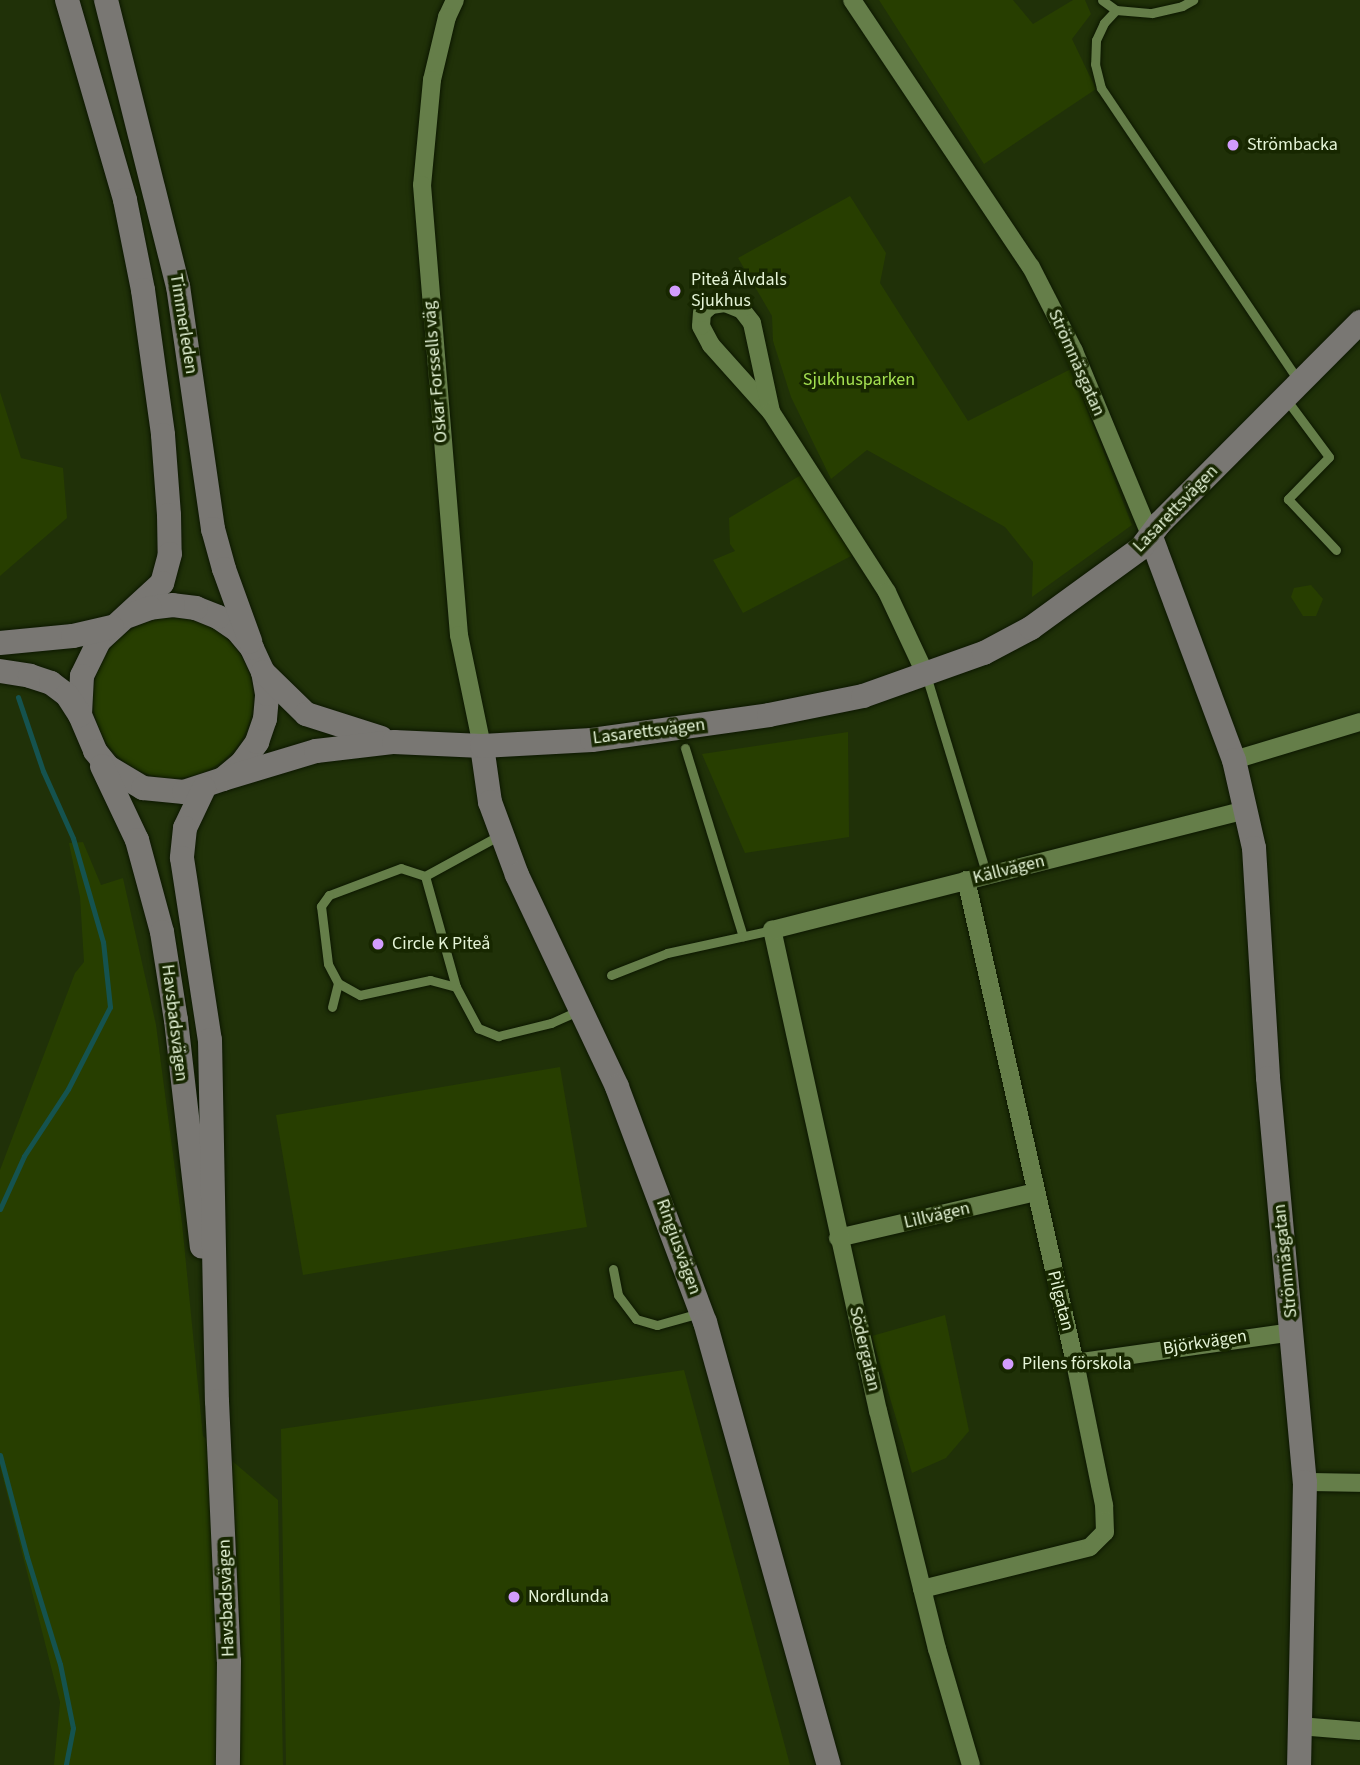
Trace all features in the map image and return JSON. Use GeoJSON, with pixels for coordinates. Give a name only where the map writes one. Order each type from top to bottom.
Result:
{"type":"FeatureCollection","features":[{"type":"Feature","properties":{"kind":"street","name":"Oskar Forssells väg"},"geometry":{"type":"LineString","coordinates":[[455,0],[447,17],[432,80],[422,185],[459,635],[482,746]]}},
{"type":"Feature","properties":{"kind":"street","name":"Strömnäsgatan"},"geometry":{"type":"LineString","coordinates":[[852,0],[1031,267],[1074,351],[1151,537],[1234,760],[1247,810],[1258,884],[1268,1078],[1305,1482],[1299,1765]]}},
{"type":"Feature","properties":{"kind":"street"},"geometry":{"type":"LineString","coordinates":[[69,5],[109,1]]}},
{"type":"Feature","properties":{"kind":"street","name":"Timmerleden"},"geometry":{"type":"LineString","coordinates":[[109,1],[178,286],[213,529],[252,648]]}},
{"type":"Feature","properties":{"kind":"street","name":"Timmerleden"},"geometry":{"type":"LineString","coordinates":[[69,5],[127,212],[143,290],[163,435],[169,515],[168,569],[162,583],[120,622]]}},
{"type":"Feature","properties":{"kind":"street"},"geometry":{"type":"LineString","coordinates":[[771,412],[752,323],[742,310],[725,303],[711,305],[702,313],[701,326],[711,345],[771,412],[873,568],[925,673]]}},
{"type":"Feature","properties":{"kind":"street","name":"Lasarettsvägen"},"geometry":{"type":"LineString","coordinates":[[263,672],[306,714],[317,720],[387,740],[482,746],[592,740],[769,715],[863,696],[984,653],[1031,628],[1122,562],[1151,537],[1160,523],[1360,322]]}},
{"type":"Feature","properties":{"kind":"street"},"geometry":{"type":"LineString","coordinates":[[0,643],[62,638],[120,622],[150,608],[173,605],[197,608],[218,617],[237,631],[252,648],[263,672],[267,694],[265,719],[257,743],[242,763],[214,783],[174,793],[143,788],[124,779],[95,751],[80,715],[67,695],[51,683],[0,671]]}},
{"type":"Feature","properties":{"kind":"street"},"geometry":{"type":"LineString","coordinates":[[80,715],[79,696],[85,667],[99,641],[120,622]]}},
{"type":"Feature","properties":{"kind":"street"},"geometry":{"type":"LineString","coordinates":[[1234,760],[1360,722]]}},
{"type":"Feature","properties":{"kind":"street","name":"Lasarettsvägen"},"geometry":{"type":"LineString","coordinates":[[214,783],[316,751],[409,743]]}},
{"type":"Feature","properties":{"kind":"street","name":"Ringiusvägen"},"geometry":{"type":"LineString","coordinates":[[482,746],[490,802],[517,875],[581,1010],[656,1184],[702,1312],[745,1454],[829,1765]]}},
{"type":"Feature","properties":{"kind":"street","name":"Havsbadsvägen"},"geometry":{"type":"LineString","coordinates":[[95,751],[137,840],[162,932],[176,1020],[206,1274],[215,1306]]}},
{"type":"Feature","properties":{"kind":"street","name":"Havsbadsvägen"},"geometry":{"type":"LineString","coordinates":[[214,783],[185,828],[182,858],[210,1041],[215,1306],[229,1661],[228,1765]]}},
{"type":"Feature","properties":{"kind":"street","name":"Källvägen"},"geometry":{"type":"LineString","coordinates":[[772,930],[1247,810]]}},
{"type":"Feature","properties":{"kind":"street","name":"Pilgatan"},"geometry":{"type":"LineString","coordinates":[[922,1588],[1090,1547],[1099,1541],[1105,1532],[1104,1505],[1074,1363],[988,968],[966,880]]}},
{"type":"Feature","properties":{"kind":"street","name":"Södergatan"},"geometry":{"type":"LineString","coordinates":[[772,930],[838,1238],[922,1588],[971,1765]]}},
{"type":"Feature","properties":{"kind":"street","name":"Lillvägen"},"geometry":{"type":"LineString","coordinates":[[838,1238],[1035,1192]]}},
{"type":"Feature","properties":{"kind":"street","name":"Björkvägen"},"geometry":{"type":"LineString","coordinates":[[1074,1363],[1293,1332]]}},
{"type":"Feature","properties":{"kind":"street"},"geometry":{"type":"LineString","coordinates":[[1305,1482],[1360,1483]]}},
{"type":"Feature","properties":{"kind":"street"},"geometry":{"type":"LineString","coordinates":[[1299,1726],[1360,1731]]}},
{"type":"Feature","properties":{"kind":"lane"},"geometry":{"type":"LineString","coordinates":[[1102,0],[1116,10],[1152,13],[1182,6],[1193,0]]}},
{"type":"Feature","properties":{"kind":"lane"},"geometry":{"type":"LineString","coordinates":[[1116,10],[1104,23],[1096,40],[1095,64],[1101,89],[1292,391],[1329,457],[1288,499],[1336,550]]}},
{"type":"Feature","properties":{"kind":"lane"},"geometry":{"type":"LineString","coordinates":[[925,673],[987,876]]}},
{"type":"Feature","properties":{"kind":"lane"},"geometry":{"type":"LineString","coordinates":[[685,748],[743,936]]}},
{"type":"Feature","properties":{"kind":"lane"},"geometry":{"type":"LineString","coordinates":[[456,987],[430,980],[360,995],[338,983],[328,964],[321,906],[329,895],[401,867],[425,876],[502,835]]}},
{"type":"Feature","properties":{"kind":"lane"},"geometry":{"type":"LineString","coordinates":[[425,876],[456,987],[478,1028],[498,1036],[551,1023],[581,1010]]}},
{"type":"Feature","properties":{"kind":"lane"},"geometry":{"type":"LineString","coordinates":[[611,975],[667,953],[772,930]]}},
{"type":"Feature","properties":{"kind":"lane"},"geometry":{"type":"LineString","coordinates":[[332,1007],[338,983]]}},
{"type":"Feature","properties":{"kind":"lane"},"geometry":{"type":"LineString","coordinates":[[613,1269],[618,1294],[636,1319],[657,1325],[702,1312]]}},
{"type":"Feature","properties":{"kind":"green space"},"geometry":{"type":"Polygon","coordinates":[[[879,0],[1013,0],[1033,24],[1073,0],[1085,0],[1091,14],[1072,39],[1096,89],[984,164],[879,0]]]}},
{"type":"Feature","properties":{"kind":"green space","name":"Sjukhusparken"},"geometry":{"type":"Polygon","coordinates":[[[850,196],[886,253],[880,283],[968,421],[1071,369],[1132,525],[1032,597],[1033,562],[1005,527],[867,450],[831,479],[791,397],[773,341],[772,316],[738,258],[850,196]]]}},
{"type":"Feature","properties":{"kind":"green space"},"geometry":{"type":"Polygon","coordinates":[[[0,392],[21,458],[63,468],[67,518],[0,576],[0,392]]]}},
{"type":"Feature","properties":{"kind":"green space"},"geometry":{"type":"Polygon","coordinates":[[[801,475],[853,555],[743,613],[713,560],[735,551],[730,544],[729,518],[801,475]]]}},
{"type":"Feature","properties":{"kind":"green space"},"geometry":{"type":"Polygon","coordinates":[[[1311,585],[1323,599],[1316,616],[1303,616],[1291,597],[1294,588],[1311,585]]]}},
{"type":"Feature","properties":{"kind":"green space"},"geometry":{"type":"Polygon","coordinates":[[[173,618],[204,624],[229,642],[247,667],[253,698],[247,729],[229,754],[204,772],[173,778],[142,772],[117,754],[99,729],[93,698],[99,667],[117,642],[142,624],[173,618]]]}},
{"type":"Feature","properties":{"kind":"green space"},"geometry":{"type":"Polygon","coordinates":[[[848,732],[849,837],[745,853],[702,754],[848,732]]]}},
{"type":"Feature","properties":{"kind":"green space"},"geometry":{"type":"Polygon","coordinates":[[[83,842],[101,885],[123,878],[156,1025],[182,1223],[203,1436],[278,1500],[283,1765],[54,1765],[60,1702],[0,1466],[0,1170],[75,973],[84,962],[80,897],[69,843],[83,842]]]}},
{"type":"Feature","properties":{"kind":"green space"},"geometry":{"type":"Polygon","coordinates":[[[560,1067],[587,1227],[303,1275],[276,1115],[560,1067]]]}},
{"type":"Feature","properties":{"kind":"green space"},"geometry":{"type":"Polygon","coordinates":[[[945,1315],[969,1431],[946,1458],[912,1473],[872,1336],[945,1315]]]}},
{"type":"Feature","properties":{"kind":"green space","name":"Nordlunda"},"geometry":{"type":"Polygon","coordinates":[[[684,1370],[790,1765],[286,1765],[281,1429],[684,1370]]]}},
{"type":"Feature","properties":{"kind":"waterway"},"geometry":{"type":"LineString","coordinates":[[0,1209],[24,1156],[68,1089],[110,1007],[103,942],[73,838],[43,771],[18,697]]}},
{"type":"Feature","properties":{"kind":"waterway"},"geometry":{"type":"LineString","coordinates":[[0,1455],[27,1557],[60,1664],[73,1728],[66,1765]]}},
{"type":"Feature","properties":{"kind":"place","name":"Strömbacka"},"geometry":{"type":"Point","coordinates":[1233,145]}},
{"type":"Feature","properties":{"kind":"place","name":"Piteå Älvdals Sjukhus"},"geometry":{"type":"Point","coordinates":[675,291]}},
{"type":"Feature","properties":{"kind":"place","name":"Circle K Piteå"},"geometry":{"type":"Point","coordinates":[378,944]}},
{"type":"Feature","properties":{"kind":"place","name":"Pilens förskola"},"geometry":{"type":"Point","coordinates":[1008,1364]}},
{"type":"Feature","properties":{"kind":"place","name":"Nordlunda"},"geometry":{"type":"Point","coordinates":[514,1597]}}]}
